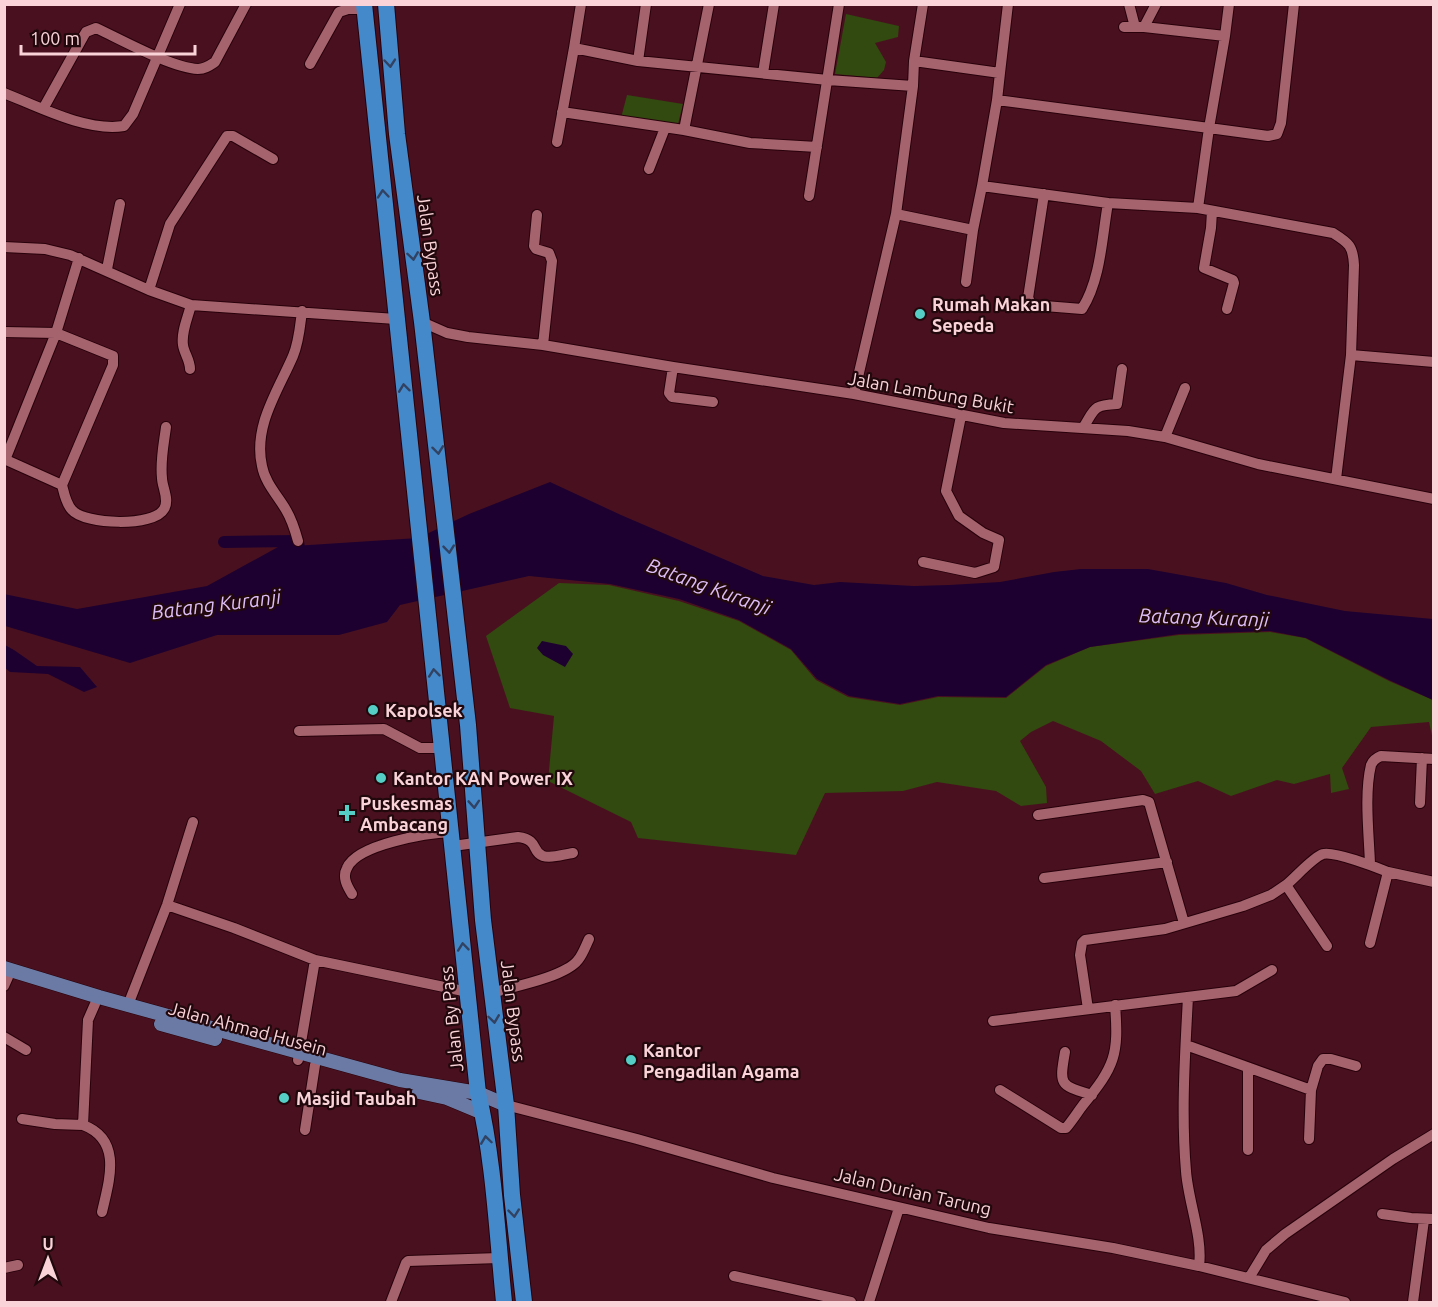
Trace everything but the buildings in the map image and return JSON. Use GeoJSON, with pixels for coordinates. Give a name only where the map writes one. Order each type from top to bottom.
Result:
{"type":"FeatureCollection","features":[{"type":"Feature","properties":{"kind":"highway","name":"Jalan Bypass"},"geometry":{"type":"LineString","coordinates":[[386,4],[397,134],[422,322],[468,725],[491,993],[506,1105],[512,1196],[524,1302]]}},
{"type":"Feature","properties":{"kind":"highway","name":"Jalan By Pass"},"geometry":{"type":"LineString","coordinates":[[364,7],[478,1093],[493,1186],[504,1302]]}},
{"type":"Feature","properties":{"kind":"main road","name":"Jalan Ahmad Husein"},"geometry":{"type":"LineString","coordinates":[[5,977],[128,1005],[298,1056],[315,1065],[447,1098],[483,1113]]}},
{"type":"Feature","properties":{"kind":"main road","name":"Jalan Ahmad Husein"},"geometry":{"type":"LineString","coordinates":[[5,977],[190,1032],[400,1080],[478,1093]]}},
{"type":"Feature","properties":{"kind":"main road","name":"Jalan Durian Tarung"},"geometry":{"type":"LineString","coordinates":[[478,1093],[506,1105]]}},
{"type":"Feature","properties":{"kind":"street"},"geometry":{"type":"LineString","coordinates":[[4,93],[76,121],[113,128],[124,126],[133,114],[180,4]]}},
{"type":"Feature","properties":{"kind":"street"},"geometry":{"type":"LineString","coordinates":[[43,109],[83,37],[91,29],[96,28],[187,67],[207,68],[214,62],[246,4]]}},
{"type":"Feature","properties":{"kind":"street"},"geometry":{"type":"LineString","coordinates":[[557,142],[580,4]]}},
{"type":"Feature","properties":{"kind":"street"},"geometry":{"type":"LineString","coordinates":[[638,61],[646,4]]}},
{"type":"Feature","properties":{"kind":"street"},"geometry":{"type":"LineString","coordinates":[[684,130],[709,4]]}},
{"type":"Feature","properties":{"kind":"street"},"geometry":{"type":"LineString","coordinates":[[763,74],[774,4]]}},
{"type":"Feature","properties":{"kind":"street"},"geometry":{"type":"LineString","coordinates":[[809,196],[839,4]]}},
{"type":"Feature","properties":{"kind":"street"},"geometry":{"type":"LineString","coordinates":[[854,394],[896,214],[923,4]]}},
{"type":"Feature","properties":{"kind":"street"},"geometry":{"type":"LineString","coordinates":[[966,282],[973,230],[997,100],[1008,4]]}},
{"type":"Feature","properties":{"kind":"street"},"geometry":{"type":"LineString","coordinates":[[1129,4],[1134,27]]}},
{"type":"Feature","properties":{"kind":"street"},"geometry":{"type":"LineString","coordinates":[[1134,27],[1156,4]]}},
{"type":"Feature","properties":{"kind":"street"},"geometry":{"type":"LineString","coordinates":[[1198,208],[1228,4]]}},
{"type":"Feature","properties":{"kind":"street"},"geometry":{"type":"LineString","coordinates":[[997,100],[1268,136],[1277,134],[1281,123],[1294,4]]}},
{"type":"Feature","properties":{"kind":"street"},"geometry":{"type":"LineString","coordinates":[[310,64],[339,12],[364,7]]}},
{"type":"Feature","properties":{"kind":"street"},"geometry":{"type":"LineString","coordinates":[[1134,27],[1225,36]]}},
{"type":"Feature","properties":{"kind":"street"},"geometry":{"type":"LineString","coordinates":[[574,48],[638,61],[913,86]]}},
{"type":"Feature","properties":{"kind":"street"},"geometry":{"type":"LineString","coordinates":[[914,61],[1000,72]]}},
{"type":"Feature","properties":{"kind":"street"},"geometry":{"type":"LineString","coordinates":[[562,112],[684,130],[750,143],[817,147]]}},
{"type":"Feature","properties":{"kind":"street"},"geometry":{"type":"LineString","coordinates":[[649,170],[665,128]]}},
{"type":"Feature","properties":{"kind":"street"},"geometry":{"type":"LineString","coordinates":[[149,290],[170,224],[227,136],[233,136],[273,159]]}},
{"type":"Feature","properties":{"kind":"street"},"geometry":{"type":"LineString","coordinates":[[982,186],[1108,202],[1198,208],[1333,233],[1347,242],[1353,251],[1354,266],[1351,354],[1336,479]]}},
{"type":"Feature","properties":{"kind":"street"},"geometry":{"type":"LineString","coordinates":[[1044,194],[1028,298],[1032,305],[1082,309],[1088,299],[1095,274],[1108,202]]}},
{"type":"Feature","properties":{"kind":"street"},"geometry":{"type":"LineString","coordinates":[[106,270],[120,204]]}},
{"type":"Feature","properties":{"kind":"street"},"geometry":{"type":"LineString","coordinates":[[1212,211],[1204,268],[1233,280],[1227,309]]}},
{"type":"Feature","properties":{"kind":"street"},"geometry":{"type":"LineString","coordinates":[[896,214],[973,230]]}},
{"type":"Feature","properties":{"kind":"street"},"geometry":{"type":"LineString","coordinates":[[537,215],[534,246],[540,251],[549,253],[552,261],[543,345]]}},
{"type":"Feature","properties":{"kind":"street"},"geometry":{"type":"LineString","coordinates":[[4,247],[45,249],[79,258],[149,290],[191,304],[396,319]]}},
{"type":"Feature","properties":{"kind":"street"},"geometry":{"type":"LineString","coordinates":[[62,485],[5,460],[56,333],[79,258]]}},
{"type":"Feature","properties":{"kind":"street"},"geometry":{"type":"LineString","coordinates":[[190,369],[183,345],[191,304]]}},
{"type":"Feature","properties":{"kind":"street"},"geometry":{"type":"LineString","coordinates":[[298,540],[292,522],[266,479],[260,456],[266,415],[293,356],[302,311]]}},
{"type":"Feature","properties":{"kind":"street","name":"Jalan Lambung Bukit"},"geometry":{"type":"LineString","coordinates":[[422,322],[447,333],[543,345],[854,394],[1004,423],[1128,431],[1165,437],[1258,464],[1434,500]]}},
{"type":"Feature","properties":{"kind":"street"},"geometry":{"type":"LineString","coordinates":[[4,332],[56,333],[110,354],[113,360],[62,485],[72,510],[81,516],[115,522],[132,521],[156,516],[164,510],[166,502],[162,463],[166,427]]}},
{"type":"Feature","properties":{"kind":"street"},"geometry":{"type":"LineString","coordinates":[[1351,354],[1434,362]]}},
{"type":"Feature","properties":{"kind":"street"},"geometry":{"type":"LineString","coordinates":[[673,367],[669,393],[672,397],[713,402]]}},
{"type":"Feature","properties":{"kind":"street"},"geometry":{"type":"LineString","coordinates":[[1083,428],[1094,409],[1102,405],[1117,404],[1122,369]]}},
{"type":"Feature","properties":{"kind":"street"},"geometry":{"type":"LineString","coordinates":[[1165,437],[1185,388]]}},
{"type":"Feature","properties":{"kind":"street"},"geometry":{"type":"LineString","coordinates":[[923,562],[975,573],[994,567],[999,540],[983,533],[959,516],[946,491],[961,416]]}},
{"type":"Feature","properties":{"kind":"street"},"geometry":{"type":"LineString","coordinates":[[299,730],[384,729],[420,748],[440,739]]}},
{"type":"Feature","properties":{"kind":"street"},"geometry":{"type":"LineString","coordinates":[[1370,864],[1369,797],[1372,764],[1381,756],[1428,759],[1420,803]]}},
{"type":"Feature","properties":{"kind":"street"},"geometry":{"type":"LineString","coordinates":[[1038,815],[1146,801],[1151,805],[1184,923]]}},
{"type":"Feature","properties":{"kind":"street"},"geometry":{"type":"LineString","coordinates":[[128,1005],[167,905],[193,822]]}},
{"type":"Feature","properties":{"kind":"street"},"geometry":{"type":"LineString","coordinates":[[352,894],[347,886],[345,873],[351,861],[388,843],[414,836],[477,843],[518,837],[528,838],[539,854],[546,857],[573,853]]}},
{"type":"Feature","properties":{"kind":"street"},"geometry":{"type":"LineString","coordinates":[[1088,1009],[1079,951],[1086,940],[1165,929],[1243,906],[1271,895],[1322,854],[1329,853],[1370,864],[1388,872],[1434,882]]}},
{"type":"Feature","properties":{"kind":"street"},"geometry":{"type":"LineString","coordinates":[[1044,879],[1167,862]]}},
{"type":"Feature","properties":{"kind":"street"},"geometry":{"type":"LineString","coordinates":[[1370,943],[1388,872]]}},
{"type":"Feature","properties":{"kind":"street"},"geometry":{"type":"LineString","coordinates":[[1286,885],[1327,946]]}},
{"type":"Feature","properties":{"kind":"street"},"geometry":{"type":"LineString","coordinates":[[167,905],[315,960],[468,992]]}},
{"type":"Feature","properties":{"kind":"street"},"geometry":{"type":"LineString","coordinates":[[491,993],[538,980],[572,965],[582,954],[589,939]]}},
{"type":"Feature","properties":{"kind":"street"},"geometry":{"type":"LineString","coordinates":[[298,1056],[315,960]]}},
{"type":"Feature","properties":{"kind":"street"},"geometry":{"type":"LineString","coordinates":[[993,1021],[1236,991],[1272,970]]}},
{"type":"Feature","properties":{"kind":"street"},"geometry":{"type":"LineString","coordinates":[[1188,997],[1182,1113],[1187,1186],[1200,1253],[1199,1266]]}},
{"type":"Feature","properties":{"kind":"street"},"geometry":{"type":"LineString","coordinates":[[83,1125],[88,1020],[95,1004]]}},
{"type":"Feature","properties":{"kind":"street"},"geometry":{"type":"LineString","coordinates":[[1000,1090],[1063,1128],[1069,1124],[1102,1083],[1112,1063],[1117,1031],[1115,1005]]}},
{"type":"Feature","properties":{"kind":"street"},"geometry":{"type":"LineString","coordinates":[[4,1037],[26,1050]]}},
{"type":"Feature","properties":{"kind":"street"},"geometry":{"type":"LineString","coordinates":[[1186,1045],[1311,1090]]}},
{"type":"Feature","properties":{"kind":"street"},"geometry":{"type":"LineString","coordinates":[[1065,1052],[1061,1073],[1062,1082],[1092,1095]]}},
{"type":"Feature","properties":{"kind":"street"},"geometry":{"type":"LineString","coordinates":[[1309,1139],[1311,1090],[1318,1066],[1323,1059],[1331,1059],[1356,1066]]}},
{"type":"Feature","properties":{"kind":"street"},"geometry":{"type":"LineString","coordinates":[[305,1131],[315,1065]]}},
{"type":"Feature","properties":{"kind":"street"},"geometry":{"type":"LineString","coordinates":[[1248,1068],[1248,1150]]}},
{"type":"Feature","properties":{"kind":"street","name":"Jalan Durian Tarung"},"geometry":{"type":"LineString","coordinates":[[506,1105],[773,1178],[899,1208],[989,1228],[1113,1248],[1199,1266],[1345,1302]]}},
{"type":"Feature","properties":{"kind":"street"},"geometry":{"type":"LineString","coordinates":[[22,1119],[83,1125],[103,1138],[110,1154],[110,1177],[102,1212]]}},
{"type":"Feature","properties":{"kind":"street"},"geometry":{"type":"LineString","coordinates":[[1249,1278],[1266,1250],[1286,1234],[1393,1159],[1434,1134]]}},
{"type":"Feature","properties":{"kind":"street"},"geometry":{"type":"LineString","coordinates":[[870,1302],[899,1208]]}},
{"type":"Feature","properties":{"kind":"street"},"geometry":{"type":"LineString","coordinates":[[1382,1214],[1429,1219],[1413,1302]]}},
{"type":"Feature","properties":{"kind":"street"},"geometry":{"type":"LineString","coordinates":[[391,1302],[408,1262],[499,1258]]}},
{"type":"Feature","properties":{"kind":"street"},"geometry":{"type":"LineString","coordinates":[[4,1268],[18,1265]]}},
{"type":"Feature","properties":{"kind":"street"},"geometry":{"type":"LineString","coordinates":[[734,1276],[851,1302]]}},
{"type":"Feature","properties":{"kind":"green space"},"geometry":{"type":"Polygon","coordinates":[[[846,14],[899,26],[898,37],[875,43],[886,62],[884,70],[877,78],[835,74],[846,14]]]}},
{"type":"Feature","properties":{"kind":"green space"},"geometry":{"type":"Polygon","coordinates":[[[627,95],[683,104],[677,128],[621,118],[627,95]]]}},
{"type":"Feature","properties":{"kind":"green space"},"geometry":{"type":"Polygon","coordinates":[[[559,583],[609,585],[679,601],[739,621],[791,650],[816,680],[848,697],[900,705],[938,697],[1006,698],[1046,666],[1090,647],[1179,635],[1270,632],[1305,638],[1389,681],[1433,700],[1433,740],[1429,722],[1371,727],[1342,768],[1349,789],[1331,793],[1330,774],[1294,784],[1277,780],[1231,796],[1198,781],[1155,794],[1141,771],[1101,741],[1053,721],[1031,732],[1020,741],[1046,787],[1047,803],[1021,806],[996,791],[937,782],[903,791],[825,793],[796,855],[638,838],[631,822],[548,781],[554,716],[510,708],[486,636],[559,583]]]}},
{"type":"Feature","properties":{"kind":"water","name":"Batang Kuranji"},"geometry":{"type":"Polygon","coordinates":[[[550,482],[763,576],[814,585],[840,582],[914,586],[949,585],[1000,582],[1081,569],[1148,569],[1226,583],[1267,595],[1345,611],[1433,619],[1433,700],[1306,638],[1270,631],[1179,634],[1090,647],[1046,665],[1006,697],[938,696],[900,704],[849,696],[817,679],[791,649],[739,620],[679,599],[610,584],[529,576],[400,605],[387,622],[339,635],[217,635],[130,663],[5,626],[4,594],[77,609],[207,586],[278,547],[418,538],[469,514],[550,482]]]}},
{"type":"Feature","properties":{"kind":"water"},"geometry":{"type":"Polygon","coordinates":[[[542,641],[566,646],[573,654],[565,667],[543,655],[537,648],[542,641]]]}},
{"type":"Feature","properties":{"kind":"water"},"geometry":{"type":"Polygon","coordinates":[[[5,645],[37,666],[80,667],[97,687],[84,692],[48,674],[10,672],[5,668],[5,645]]]}},
{"type":"Feature","properties":{"kind":"waterway"},"geometry":{"type":"LineString","coordinates":[[224,542],[298,541],[299,549]]}},
{"type":"Feature","properties":{"kind":"place","name":"Rumah Makan Sepeda"},"geometry":{"type":"Point","coordinates":[920,314]}},
{"type":"Feature","properties":{"kind":"place","name":"Kapolsek"},"geometry":{"type":"Point","coordinates":[373,710]}},
{"type":"Feature","properties":{"kind":"place","name":"Kantor KAN Power IX"},"geometry":{"type":"Point","coordinates":[381,778]}},
{"type":"Feature","properties":{"kind":"place","name":"Puskesmas Ambacang"},"geometry":{"type":"Point","coordinates":[347,813]}},
{"type":"Feature","properties":{"kind":"place","name":"Kantor Pengadilan Agama"},"geometry":{"type":"Point","coordinates":[631,1060]}},
{"type":"Feature","properties":{"kind":"place","name":"Masjid Taubah"},"geometry":{"type":"Point","coordinates":[284,1098]}}]}
